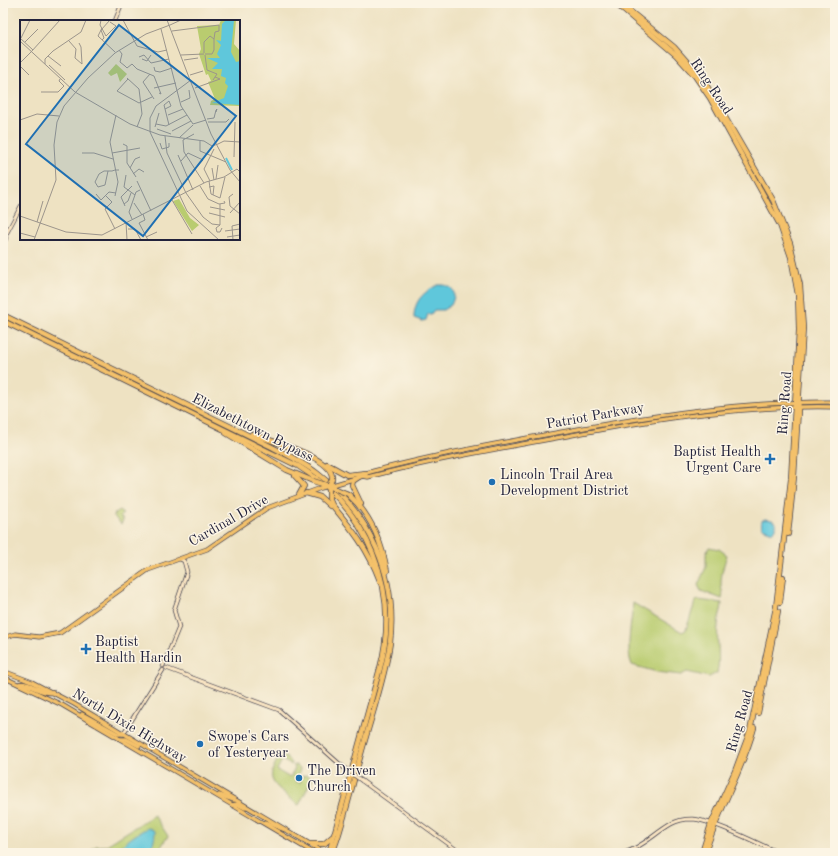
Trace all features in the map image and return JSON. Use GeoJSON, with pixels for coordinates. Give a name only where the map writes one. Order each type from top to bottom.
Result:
{"type":"FeatureCollection","features":[{"type":"Feature","properties":{"kind":"highway","name":"Ring Road"},"geometry":{"type":"LineString","coordinates":[[615,3],[672,50],[699,81],[780,225],[791,257],[798,302],[799,330],[794,477],[783,582],[762,696],[745,756],[713,825],[702,853]]}},
{"type":"Feature","properties":{"kind":"highway","name":"Ring Road"},"geometry":{"type":"LineString","coordinates":[[620,3],[674,47],[699,74],[720,107],[776,207],[796,263],[802,299],[803,328],[797,404]]}},
{"type":"Feature","properties":{"kind":"highway","name":"Elizabethtown Bypass"},"geometry":{"type":"LineString","coordinates":[[3,315],[197,410],[303,464],[324,478],[342,494],[357,513],[373,539],[384,568],[390,598],[391,628],[387,657],[339,834],[332,853]]}},
{"type":"Feature","properties":{"kind":"highway","name":"Elizabethtown Bypass"},"geometry":{"type":"LineString","coordinates":[[3,321],[298,466],[315,477],[338,498],[355,519],[370,545],[379,569],[384,593],[386,623],[382,661],[329,853]]}},
{"type":"Feature","properties":{"kind":"highway"},"geometry":{"type":"LineString","coordinates":[[197,410],[254,435],[305,453],[344,474],[362,475]]}},
{"type":"Feature","properties":{"kind":"highway"},"geometry":{"type":"LineString","coordinates":[[204,419],[288,470],[348,494],[357,502],[371,524]]}},
{"type":"Feature","properties":{"kind":"highway"},"geometry":{"type":"LineString","coordinates":[[305,453],[331,471],[332,479],[329,486],[329,498],[332,505],[356,534],[370,556],[384,593]]}},
{"type":"Feature","properties":{"kind":"highway"},"geometry":{"type":"LineString","coordinates":[[288,470],[299,479],[304,486],[300,495]]}},
{"type":"Feature","properties":{"kind":"highway"},"geometry":{"type":"LineString","coordinates":[[362,475],[353,481],[353,490],[371,524],[386,566],[390,584],[390,598]]}},
{"type":"Feature","properties":{"kind":"highway"},"geometry":{"type":"LineString","coordinates":[[306,493],[320,497],[343,518]]}},
{"type":"Feature","properties":{"kind":"highway"},"geometry":{"type":"LineString","coordinates":[[20,684],[27,685],[47,693],[52,692]]}},
{"type":"Feature","properties":{"kind":"highway","name":"Ring Road"},"geometry":{"type":"LineString","coordinates":[[705,853],[713,825]]}},
{"type":"Feature","properties":{"kind":"highway"},"geometry":{"type":"LineString","coordinates":[[310,844],[320,845],[327,843],[335,830]]}},
{"type":"Feature","properties":{"kind":"highway"},"geometry":{"type":"LineString","coordinates":[[338,853],[337,846],[339,834]]}},
{"type":"Feature","properties":{"kind":"main road","name":"Patriot Parkway"},"geometry":{"type":"LineString","coordinates":[[321,488],[430,456],[641,417],[704,408],[835,402]]}},
{"type":"Feature","properties":{"kind":"main road","name":"Patriot Parkway"},"geometry":{"type":"LineString","coordinates":[[797,404],[835,407]]}},
{"type":"Feature","properties":{"kind":"main road","name":"Cardinal Drive"},"geometry":{"type":"LineString","coordinates":[[3,638],[18,634],[48,637],[66,629],[148,570],[212,546],[274,505],[321,488]]}},
{"type":"Feature","properties":{"kind":"main road","name":"North Dixie Highway"},"geometry":{"type":"LineString","coordinates":[[3,671],[52,692],[325,853]]}},
{"type":"Feature","properties":{"kind":"main road","name":"North Dixie Highway"},"geometry":{"type":"LineString","coordinates":[[3,677],[61,704],[314,853]]}},
{"type":"Feature","properties":{"kind":"main road"},"geometry":{"type":"LineString","coordinates":[[61,704],[64,702],[86,712]]}},
{"type":"Feature","properties":{"kind":"main road"},"geometry":{"type":"LineString","coordinates":[[61,704],[64,704],[118,734],[123,734]]}},
{"type":"Feature","properties":{"kind":"main road"},"geometry":{"type":"LineString","coordinates":[[121,739],[126,739],[174,764]]}},
{"type":"Feature","properties":{"kind":"main road"},"geometry":{"type":"LineString","coordinates":[[164,764],[167,764],[190,777],[196,777]]}},
{"type":"Feature","properties":{"kind":"main road"},"geometry":{"type":"LineString","coordinates":[[194,783],[200,782],[218,792],[221,792]]}},
{"type":"Feature","properties":{"kind":"main road"},"geometry":{"type":"LineString","coordinates":[[194,783],[199,783],[231,800],[235,800]]}},
{"type":"Feature","properties":{"kind":"main road"},"geometry":{"type":"LineString","coordinates":[[232,805],[237,804],[267,819]]}},
{"type":"Feature","properties":{"kind":"main road"},"geometry":{"type":"LineString","coordinates":[[258,820],[262,820],[282,830],[286,830]]}},
{"type":"Feature","properties":{"kind":"main road"},"geometry":{"type":"LineString","coordinates":[[284,835],[290,835],[310,844]]}},
{"type":"Feature","properties":{"kind":"street"},"geometry":{"type":"LineString","coordinates":[[115,20],[122,3]]}},
{"type":"Feature","properties":{"kind":"street"},"geometry":{"type":"LineString","coordinates":[[3,240],[20,208]]}},
{"type":"Feature","properties":{"kind":"street"},"geometry":{"type":"LineString","coordinates":[[3,245],[14,220]]}},
{"type":"Feature","properties":{"kind":"street"},"geometry":{"type":"LineString","coordinates":[[123,734],[164,668],[179,627],[174,610],[187,572],[184,561],[180,559]]}},
{"type":"Feature","properties":{"kind":"street"},"geometry":{"type":"LineString","coordinates":[[164,668],[279,710],[343,767],[461,853]]}},
{"type":"Feature","properties":{"kind":"street"},"geometry":{"type":"LineString","coordinates":[[624,853],[637,848],[678,821],[694,819],[713,825],[779,853]]}},
{"type":"Feature","properties":{"kind":"green space"},"geometry":{"type":"Polygon","coordinates":[[[119,511],[123,514],[120,516],[123,520],[121,524],[114,517],[115,513],[119,511]]]}},
{"type":"Feature","properties":{"kind":"green space"},"geometry":{"type":"Polygon","coordinates":[[[709,547],[719,549],[727,555],[722,577],[722,599],[701,591],[698,585],[706,567],[706,554],[709,547]]]}},
{"type":"Feature","properties":{"kind":"green space"},"geometry":{"type":"Polygon","coordinates":[[[698,600],[722,603],[718,622],[719,661],[717,673],[709,677],[687,672],[681,675],[657,672],[632,665],[629,644],[633,603],[682,632],[686,630],[695,602],[698,600]]]}},
{"type":"Feature","properties":{"kind":"green space"},"geometry":{"type":"Polygon","coordinates":[[[281,753],[292,763],[291,765],[282,760],[277,770],[290,778],[295,768],[293,766],[296,765],[300,769],[298,777],[295,778],[296,782],[301,782],[300,779],[303,777],[302,776],[307,775],[312,779],[299,805],[278,788],[272,779],[273,770],[281,753]]]}},
{"type":"Feature","properties":{"kind":"green space"},"geometry":{"type":"Polygon","coordinates":[[[154,815],[168,836],[157,853],[88,853],[96,846],[105,846],[154,815]]]}},
{"type":"Feature","properties":{"kind":"water"},"geometry":{"type":"Polygon","coordinates":[[[438,285],[450,287],[454,292],[451,305],[443,310],[434,310],[431,314],[428,314],[426,320],[422,321],[414,318],[414,312],[420,298],[438,285]]]}},
{"type":"Feature","properties":{"kind":"water"},"geometry":{"type":"Polygon","coordinates":[[[765,519],[772,520],[776,523],[776,529],[773,532],[762,528],[761,521],[765,519]]]}},
{"type":"Feature","properties":{"kind":"water"},"geometry":{"type":"Polygon","coordinates":[[[149,828],[155,831],[155,834],[148,853],[116,853],[121,846],[131,838],[141,831],[149,828]]]}},
{"type":"Feature","properties":{"kind":"place","name":"Baptist Health Urgent Care"},"geometry":{"type":"Point","coordinates":[770,459]}},
{"type":"Feature","properties":{"kind":"place","name":"Lincoln Trail Area Development District"},"geometry":{"type":"Point","coordinates":[492,482]}},
{"type":"Feature","properties":{"kind":"place","name":"Baptist Health Hardin"},"geometry":{"type":"Point","coordinates":[86,649]}},
{"type":"Feature","properties":{"kind":"place","name":"Swope's Cars of Yesteryear"},"geometry":{"type":"Point","coordinates":[200,744]}},
{"type":"Feature","properties":{"kind":"place","name":"The Driven Church"},"geometry":{"type":"Point","coordinates":[299,778]}}]}
